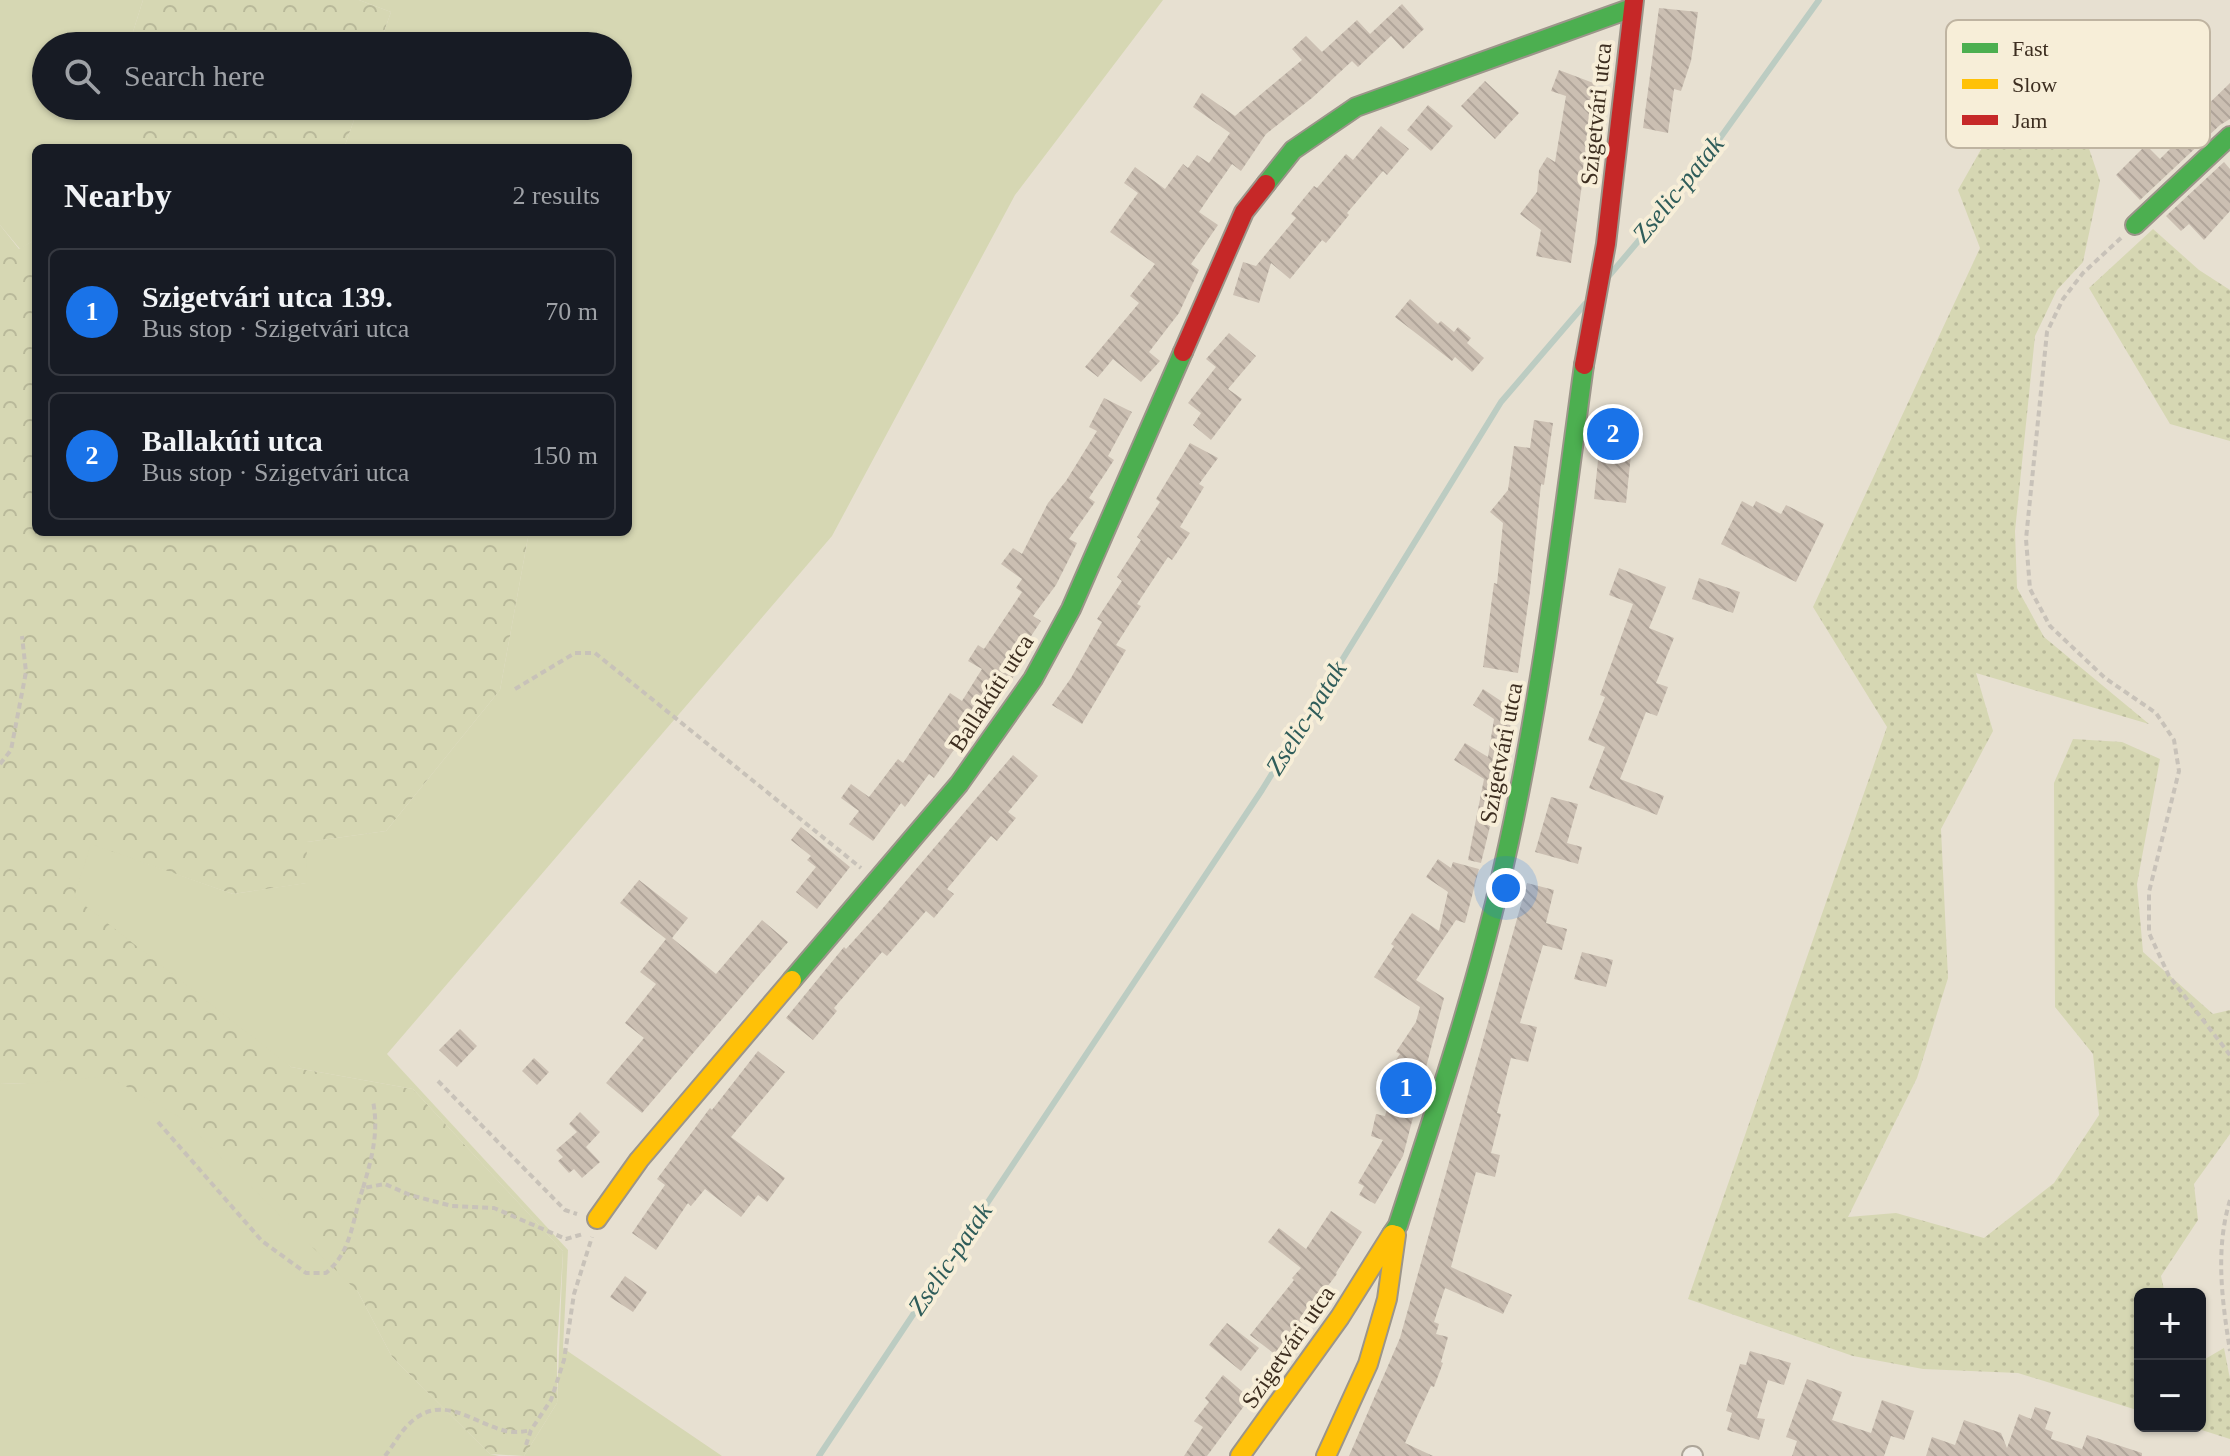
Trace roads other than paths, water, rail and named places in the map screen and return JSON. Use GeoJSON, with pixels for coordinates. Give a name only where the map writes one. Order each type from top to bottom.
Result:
{"type":"FeatureCollection","features":[{"type":"Feature","properties":{"kind":"street","name":"Szigetvári utca"},"geometry":{"type":"LineString","coordinates":[[1240,1456],[1340,1317],[1398,1225],[1445,1081],[1503,870],[1544,657],[1588,339],[1606,244],[1633,4]]}},
{"type":"Feature","properties":{"kind":"street","name":"Ballakúti utca"},"geometry":{"type":"LineString","coordinates":[[597,1219],[639,1160],[959,784],[1033,679],[1071,609],[1244,212],[1293,150],[1356,107],[1633,4]]}},
{"type":"Feature","properties":{"kind":"street"},"geometry":{"type":"LineString","coordinates":[[2135,225],[2230,136]]}},
{"type":"Feature","properties":{"kind":"street"},"geometry":{"type":"LineString","coordinates":[[1326,1456],[1368,1364],[1387,1299],[1398,1225]]}},
{"type":"Feature","properties":{"kind":"waterway","name":"Zselic-patak"},"geometry":{"type":"LineString","coordinates":[[1608,277],[1690,180],[1819,0]]}},
{"type":"Feature","properties":{"kind":"waterway","name":"Zselic-patak"},"geometry":{"type":"LineString","coordinates":[[819,1456],[1262,790],[1501,402],[1585,304]]}},
{"type":"Feature","properties":{"kind":"place","name":"Ballakúti utca"},"geometry":{"type":"Point","coordinates":[1613,434]}},
{"type":"Feature","properties":{"kind":"place","name":"Szigetvári utca 139."},"geometry":{"type":"Point","coordinates":[1406,1088]}}]}
